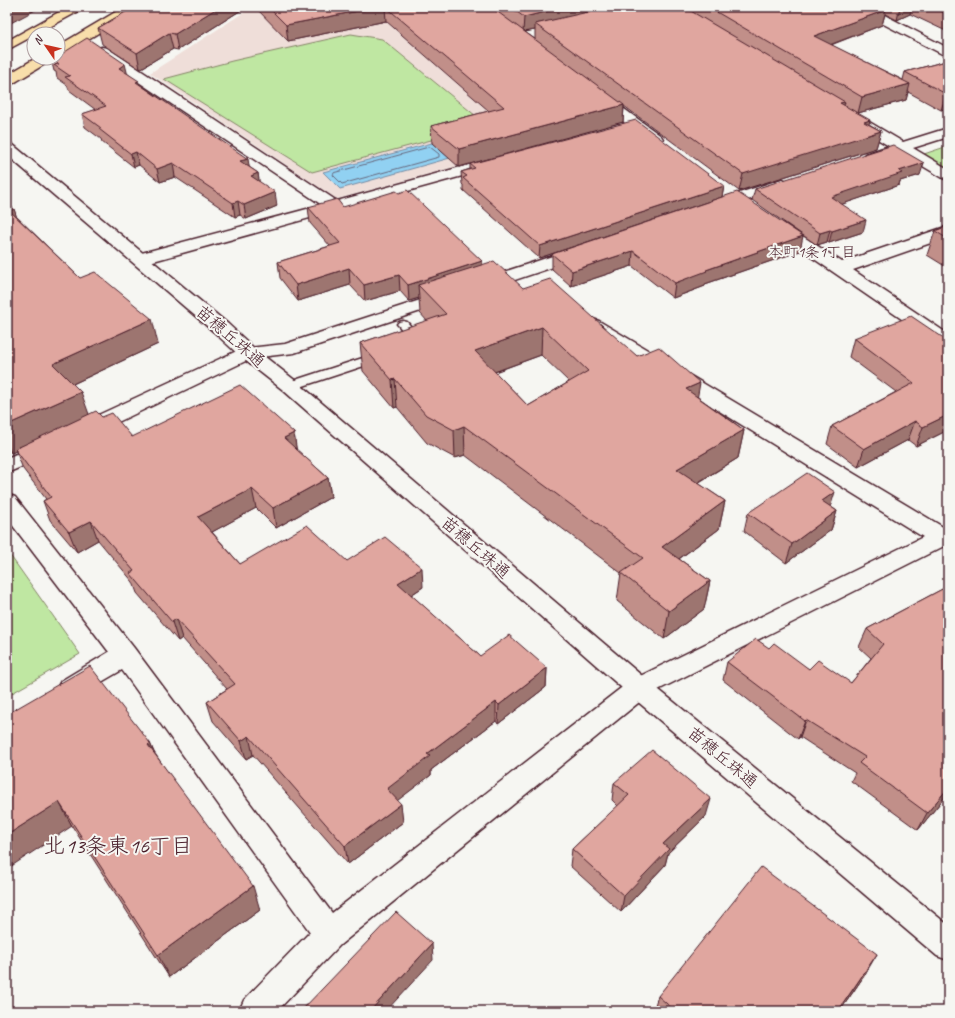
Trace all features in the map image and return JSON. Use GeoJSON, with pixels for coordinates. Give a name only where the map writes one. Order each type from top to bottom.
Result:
{"type":"FeatureCollection","features":[{"type":"Feature","properties":{"kind":"main road"},"geometry":{"type":"LineString","coordinates":[[66,46],[133,7]]}},
{"type":"Feature","properties":{"kind":"main road"},"geometry":{"type":"LineString","coordinates":[[7,46],[71,8]]}},
{"type":"Feature","properties":{"kind":"main road"},"geometry":{"type":"LineString","coordinates":[[7,80],[32,66]]}},
{"type":"Feature","properties":{"kind":"street"},"geometry":{"type":"LineString","coordinates":[[860,7],[948,53]]}},
{"type":"Feature","properties":{"kind":"street"},"geometry":{"type":"LineString","coordinates":[[81,37],[335,206]]}},
{"type":"Feature","properties":{"kind":"street"},"geometry":{"type":"LineString","coordinates":[[588,88],[667,147]]}},
{"type":"Feature","properties":{"kind":"street"},"geometry":{"type":"LineString","coordinates":[[841,111],[948,175]]}},
{"type":"Feature","properties":{"kind":"street"},"geometry":{"type":"LineString","coordinates":[[621,129],[636,125]]}},
{"type":"Feature","properties":{"kind":"street"},"geometry":{"type":"LineString","coordinates":[[856,161],[948,132]]}},
{"type":"Feature","properties":{"kind":"street","name":"苗穂丘珠通"},"geometry":{"type":"LineString","coordinates":[[7,147],[290,386],[639,688],[948,945]]}},
{"type":"Feature","properties":{"kind":"street"},"geometry":{"type":"LineString","coordinates":[[140,259],[500,161]]}},
{"type":"Feature","properties":{"kind":"street"},"geometry":{"type":"LineString","coordinates":[[699,211],[743,203],[796,180]]}},
{"type":"Feature","properties":{"kind":"street"},"geometry":{"type":"LineString","coordinates":[[722,188],[743,203]]}},
{"type":"Feature","properties":{"kind":"street"},"geometry":{"type":"LineString","coordinates":[[768,221],[948,342]]}},
{"type":"Feature","properties":{"kind":"street"},"geometry":{"type":"LineString","coordinates":[[838,269],[948,231]]}},
{"type":"Feature","properties":{"kind":"street"},"geometry":{"type":"LineString","coordinates":[[7,466],[248,352],[287,348],[594,247]]}},
{"type":"Feature","properties":{"kind":"street"},"geometry":{"type":"LineString","coordinates":[[512,275],[532,287]]}},
{"type":"Feature","properties":{"kind":"street"},"geometry":{"type":"LineString","coordinates":[[580,316],[944,536]]}},
{"type":"Feature","properties":{"kind":"street"},"geometry":{"type":"LineString","coordinates":[[7,502],[125,655],[329,934]]}},
{"type":"Feature","properties":{"kind":"street"},"geometry":{"type":"LineString","coordinates":[[255,1011],[329,934],[639,688],[944,536]]}},
{"type":"Feature","properties":{"kind":"street"},"geometry":{"type":"LineString","coordinates":[[53,698],[125,655]]}},
{"type":"Feature","properties":{"kind":"lane"},"geometry":{"type":"LineString","coordinates":[[403,324],[419,344],[404,349]]}},
{"type":"Feature","properties":{"kind":"lane"},"geometry":{"type":"LineString","coordinates":[[290,386],[389,354]]}},
{"type":"Feature","properties":{"kind":"shaded area"},"geometry":{"type":"Polygon","coordinates":[[[265,7],[458,7],[607,125],[337,199],[150,73],[246,11],[265,7]]]}},
{"type":"Feature","properties":{"kind":"green space"},"geometry":{"type":"Polygon","coordinates":[[[351,34],[382,39],[487,125],[312,172],[164,79],[232,61],[351,34]]]}},
{"type":"Feature","properties":{"kind":"green space"},"geometry":{"type":"Polygon","coordinates":[[[948,146],[948,168],[924,154],[948,146]]]}},
{"type":"Feature","properties":{"kind":"green space"},"geometry":{"type":"Polygon","coordinates":[[[7,551],[80,654],[7,696],[7,551]]]}},
{"type":"Feature","properties":{"kind":"water"},"geometry":{"type":"Polygon","coordinates":[[[432,143],[450,158],[340,189],[323,172],[432,143]]]}},
{"type":"Feature","properties":{"kind":"building"},"geometry":{"type":"Polygon","coordinates":[[[134,7],[219,7],[175,34],[169,33],[137,53],[98,28],[134,7]]]}},
{"type":"Feature","properties":{"kind":"building"},"geometry":{"type":"Polygon","coordinates":[[[268,7],[379,7],[286,25],[268,7]]]}},
{"type":"Feature","properties":{"kind":"building"},"geometry":{"type":"Polygon","coordinates":[[[386,7],[491,7],[624,105],[459,149],[431,126],[504,107],[386,7]]]}},
{"type":"Feature","properties":{"kind":"building"},"geometry":{"type":"Polygon","coordinates":[[[510,7],[566,7],[524,17],[510,7]]]}},
{"type":"Feature","properties":{"kind":"building"},"geometry":{"type":"Polygon","coordinates":[[[610,7],[684,7],[845,102],[840,103],[870,120],[864,122],[881,131],[743,174],[535,24],[610,7]]]}},
{"type":"Feature","properties":{"kind":"building"},"geometry":{"type":"Polygon","coordinates":[[[708,7],[881,7],[886,10],[814,36],[910,84],[862,97],[708,7]]]}},
{"type":"Feature","properties":{"kind":"building"},"geometry":{"type":"Polygon","coordinates":[[[932,7],[948,7],[948,14],[932,7]]]}},
{"type":"Feature","properties":{"kind":"building"},"geometry":{"type":"Polygon","coordinates":[[[87,38],[125,64],[119,68],[139,81],[136,82],[248,159],[240,161],[258,173],[251,176],[275,192],[244,205],[238,201],[233,203],[173,163],[157,169],[136,152],[131,154],[82,114],[106,106],[65,77],[70,76],[55,66],[66,66],[66,51],[87,38]]]}},
{"type":"Feature","properties":{"kind":"building"},"geometry":{"type":"Polygon","coordinates":[[[946,61],[948,62],[948,93],[946,94],[905,72],[946,61]]]}},
{"type":"Feature","properties":{"kind":"building"},"geometry":{"type":"Polygon","coordinates":[[[636,120],[724,186],[540,246],[463,178],[467,176],[461,172],[475,168],[470,164],[636,120]]]}},
{"type":"Feature","properties":{"kind":"building"},"geometry":{"type":"Polygon","coordinates":[[[893,145],[924,163],[899,171],[902,173],[831,197],[866,220],[832,231],[830,230],[820,233],[755,189],[893,145]]]}},
{"type":"Feature","properties":{"kind":"building"},"geometry":{"type":"Polygon","coordinates":[[[407,190],[482,261],[408,285],[399,275],[364,285],[349,268],[296,285],[278,262],[340,243],[308,207],[337,199],[343,207],[396,191],[399,193],[407,190]]]}},
{"type":"Feature","properties":{"kind":"building"},"geometry":{"type":"Polygon","coordinates":[[[737,192],[803,236],[706,270],[707,271],[675,283],[633,251],[572,271],[552,254],[737,192]]]}},
{"type":"Feature","properties":{"kind":"building"},"geometry":{"type":"Polygon","coordinates":[[[7,203],[14,209],[10,211],[80,278],[95,272],[152,319],[53,364],[81,392],[7,425],[7,203]]]}},
{"type":"Feature","properties":{"kind":"building"},"geometry":{"type":"Polygon","coordinates":[[[948,226],[948,239],[935,231],[948,226]]]}},
{"type":"Feature","properties":{"kind":"building"},"geometry":{"type":"Polygon","coordinates":[[[494,261],[523,288],[550,279],[637,356],[659,347],[700,383],[686,389],[744,430],[677,469],[725,501],[662,547],[710,581],[669,611],[621,573],[643,558],[464,426],[454,430],[426,415],[395,379],[392,380],[360,343],[446,314],[418,285],[494,261]],[[542,327],[475,351],[528,406],[588,371],[542,327]]]}},
{"type":"Feature","properties":{"kind":"building"},"geometry":{"type":"Polygon","coordinates":[[[911,316],[948,341],[948,415],[923,427],[915,421],[864,449],[832,426],[914,383],[854,338],[911,316]]]}},
{"type":"Feature","properties":{"kind":"building"},"geometry":{"type":"Polygon","coordinates":[[[240,385],[294,433],[284,438],[328,478],[273,508],[252,489],[198,517],[240,564],[307,525],[347,561],[385,537],[422,568],[398,583],[480,656],[509,635],[547,668],[499,705],[496,702],[427,754],[430,756],[387,789],[401,804],[345,846],[249,736],[241,741],[207,702],[235,684],[176,619],[172,622],[130,573],[134,571],[91,521],[69,532],[43,501],[51,497],[15,449],[96,411],[102,417],[112,413],[132,437],[240,385]]]}},
{"type":"Feature","properties":{"kind":"building"},"geometry":{"type":"Polygon","coordinates":[[[807,473],[835,492],[822,501],[837,511],[792,544],[748,513],[807,473]]]}},
{"type":"Feature","properties":{"kind":"building"},"geometry":{"type":"Polygon","coordinates":[[[948,586],[948,788],[927,813],[859,763],[865,757],[806,720],[805,721],[727,662],[756,639],[769,648],[774,643],[809,669],[818,660],[851,683],[883,644],[867,629],[948,586]]]}},
{"type":"Feature","properties":{"kind":"building"},"geometry":{"type":"Polygon","coordinates":[[[90,666],[150,743],[148,745],[253,886],[158,955],[59,802],[7,835],[7,714],[90,666]]]}},
{"type":"Feature","properties":{"kind":"building"},"geometry":{"type":"Polygon","coordinates":[[[652,750],[711,799],[663,844],[669,849],[624,896],[572,849],[629,795],[614,783],[652,750]]]}},
{"type":"Feature","properties":{"kind":"building"},"geometry":{"type":"Polygon","coordinates":[[[761,867],[877,954],[838,1011],[675,1011],[658,996],[761,867]]]}},
{"type":"Feature","properties":{"kind":"building"},"geometry":{"type":"Polygon","coordinates":[[[396,912],[432,944],[370,1011],[301,1011],[396,912]]]}},
{"type":"Feature","properties":{"kind":"district","name":"本町1条1丁目"},"geometry":{"type":"Point","coordinates":[812,252]}},
{"type":"Feature","properties":{"kind":"district","name":"北13条東16丁目"},"geometry":{"type":"Point","coordinates":[118,845]}}]}
